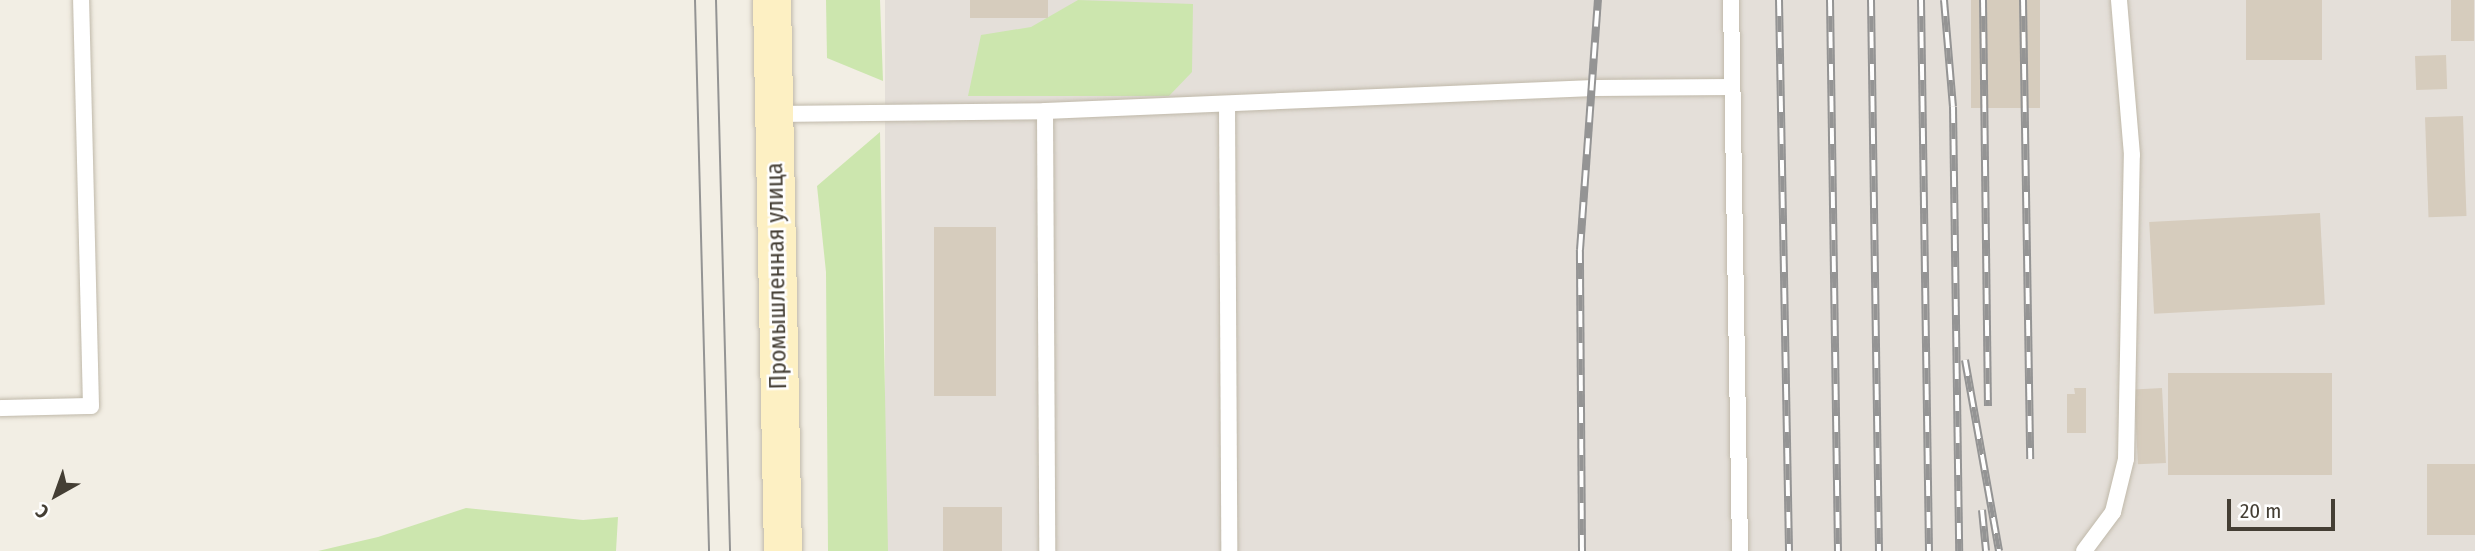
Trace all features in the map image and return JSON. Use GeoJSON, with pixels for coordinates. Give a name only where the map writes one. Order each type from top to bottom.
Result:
{"type":"FeatureCollection","features":[{"type":"Feature","properties":{"kind":"street","name":"Промышленная улица"},"geometry":{"type":"LineString","coordinates":[[772,0],[783,551]]}},
{"type":"Feature","properties":{"kind":"lane"},"geometry":{"type":"LineString","coordinates":[[0,408],[91,406],[81,0]]}},
{"type":"Feature","properties":{"kind":"lane"},"geometry":{"type":"LineString","coordinates":[[1731,0],[1740,551]]}},
{"type":"Feature","properties":{"kind":"lane"},"geometry":{"type":"LineString","coordinates":[[2084,551],[2113,512],[2126,459],[2132,155],[2119,0]]}},
{"type":"Feature","properties":{"kind":"lane"},"geometry":{"type":"LineString","coordinates":[[774,114],[1045,111],[1594,88],[1732,87]]}},
{"type":"Feature","properties":{"kind":"lane"},"geometry":{"type":"LineString","coordinates":[[1227,104],[1229,551]]}},
{"type":"Feature","properties":{"kind":"lane"},"geometry":{"type":"LineString","coordinates":[[1045,111],[1047,551]]}},
{"type":"Feature","properties":{"kind":"shaded area"},"geometry":{"type":"Polygon","coordinates":[[[885,0],[2475,0],[2475,551],[885,551],[885,0]]]}},
{"type":"Feature","properties":{"kind":"green space"},"geometry":{"type":"Polygon","coordinates":[[[826,0],[880,0],[883,81],[827,58],[826,0]]]}},
{"type":"Feature","properties":{"kind":"green space"},"geometry":{"type":"Polygon","coordinates":[[[1078,0],[1193,4],[1192,72],[1169,96],[968,96],[981,35],[1031,27],[1078,0]]]}},
{"type":"Feature","properties":{"kind":"green space"},"geometry":{"type":"Polygon","coordinates":[[[880,132],[888,551],[828,551],[826,272],[817,186],[880,132]]]}},
{"type":"Feature","properties":{"kind":"green space"},"geometry":{"type":"Polygon","coordinates":[[[466,508],[583,520],[618,517],[616,551],[318,551],[378,537],[466,508]]]}},
{"type":"Feature","properties":{"kind":"building"},"geometry":{"type":"Polygon","coordinates":[[[970,0],[1048,0],[1048,18],[970,18],[970,0]]]}},
{"type":"Feature","properties":{"kind":"building"},"geometry":{"type":"Polygon","coordinates":[[[1971,0],[2040,0],[2040,108],[1971,108],[1971,0]]]}},
{"type":"Feature","properties":{"kind":"building"},"geometry":{"type":"Polygon","coordinates":[[[2246,0],[2322,0],[2322,60],[2246,60],[2246,0]]]}},
{"type":"Feature","properties":{"kind":"building"},"geometry":{"type":"Polygon","coordinates":[[[2451,0],[2474,0],[2474,41],[2451,41],[2451,0]]]}},
{"type":"Feature","properties":{"kind":"building"},"geometry":{"type":"Polygon","coordinates":[[[2446,55],[2447,89],[2416,90],[2415,56],[2446,55]]]}},
{"type":"Feature","properties":{"kind":"building"},"geometry":{"type":"Polygon","coordinates":[[[2463,116],[2466,216],[2429,217],[2425,117],[2463,116]]]}},
{"type":"Feature","properties":{"kind":"building"},"geometry":{"type":"Polygon","coordinates":[[[2320,213],[2325,305],[2154,314],[2149,222],[2320,213]]]}},
{"type":"Feature","properties":{"kind":"building"},"geometry":{"type":"Polygon","coordinates":[[[934,227],[996,227],[996,396],[934,396],[934,227]]]}},
{"type":"Feature","properties":{"kind":"building"},"geometry":{"type":"Polygon","coordinates":[[[2168,373],[2332,373],[2332,475],[2168,475],[2168,373]]]}},
{"type":"Feature","properties":{"kind":"building"},"geometry":{"type":"Polygon","coordinates":[[[2074,388],[2086,388],[2086,433],[2067,433],[2067,394],[2075,394],[2074,388]]]}},
{"type":"Feature","properties":{"kind":"building"},"geometry":{"type":"Polygon","coordinates":[[[2162,388],[2166,463],[2138,464],[2134,389],[2162,388]]]}},
{"type":"Feature","properties":{"kind":"building"},"geometry":{"type":"Polygon","coordinates":[[[2427,464],[2475,464],[2475,535],[2427,535],[2427,464]]]}},
{"type":"Feature","properties":{"kind":"building"},"geometry":{"type":"Polygon","coordinates":[[[943,507],[1002,507],[1002,551],[943,551],[943,507]]]}},
{"type":"Feature","properties":{"kind":"tram line"},"geometry":{"type":"LineString","coordinates":[[695,0],[709,551]]}},
{"type":"Feature","properties":{"kind":"tram line"},"geometry":{"type":"LineString","coordinates":[[716,0],[730,551]]}},
{"type":"Feature","properties":{"kind":"railway"},"geometry":{"type":"LineString","coordinates":[[1582,551],[1580,250],[1598,0]]}},
{"type":"Feature","properties":{"kind":"railway"},"geometry":{"type":"LineString","coordinates":[[1779,0],[1789,551]]}},
{"type":"Feature","properties":{"kind":"railway"},"geometry":{"type":"LineString","coordinates":[[1830,0],[1838,551]]}},
{"type":"Feature","properties":{"kind":"railway"},"geometry":{"type":"LineString","coordinates":[[1871,0],[1879,551]]}},
{"type":"Feature","properties":{"kind":"railway"},"geometry":{"type":"LineString","coordinates":[[1921,0],[1929,551]]}},
{"type":"Feature","properties":{"kind":"railway"},"geometry":{"type":"LineString","coordinates":[[1944,0],[1953,107],[1959,551]]}},
{"type":"Feature","properties":{"kind":"railway"},"geometry":{"type":"LineString","coordinates":[[1983,0],[1988,406]]}},
{"type":"Feature","properties":{"kind":"railway"},"geometry":{"type":"LineString","coordinates":[[2023,0],[2030,459]]}},
{"type":"Feature","properties":{"kind":"railway"},"geometry":{"type":"LineString","coordinates":[[1965,360],[1999,551]]}},
{"type":"Feature","properties":{"kind":"railway"},"geometry":{"type":"LineString","coordinates":[[1982,510],[1986,551]]}}]}
